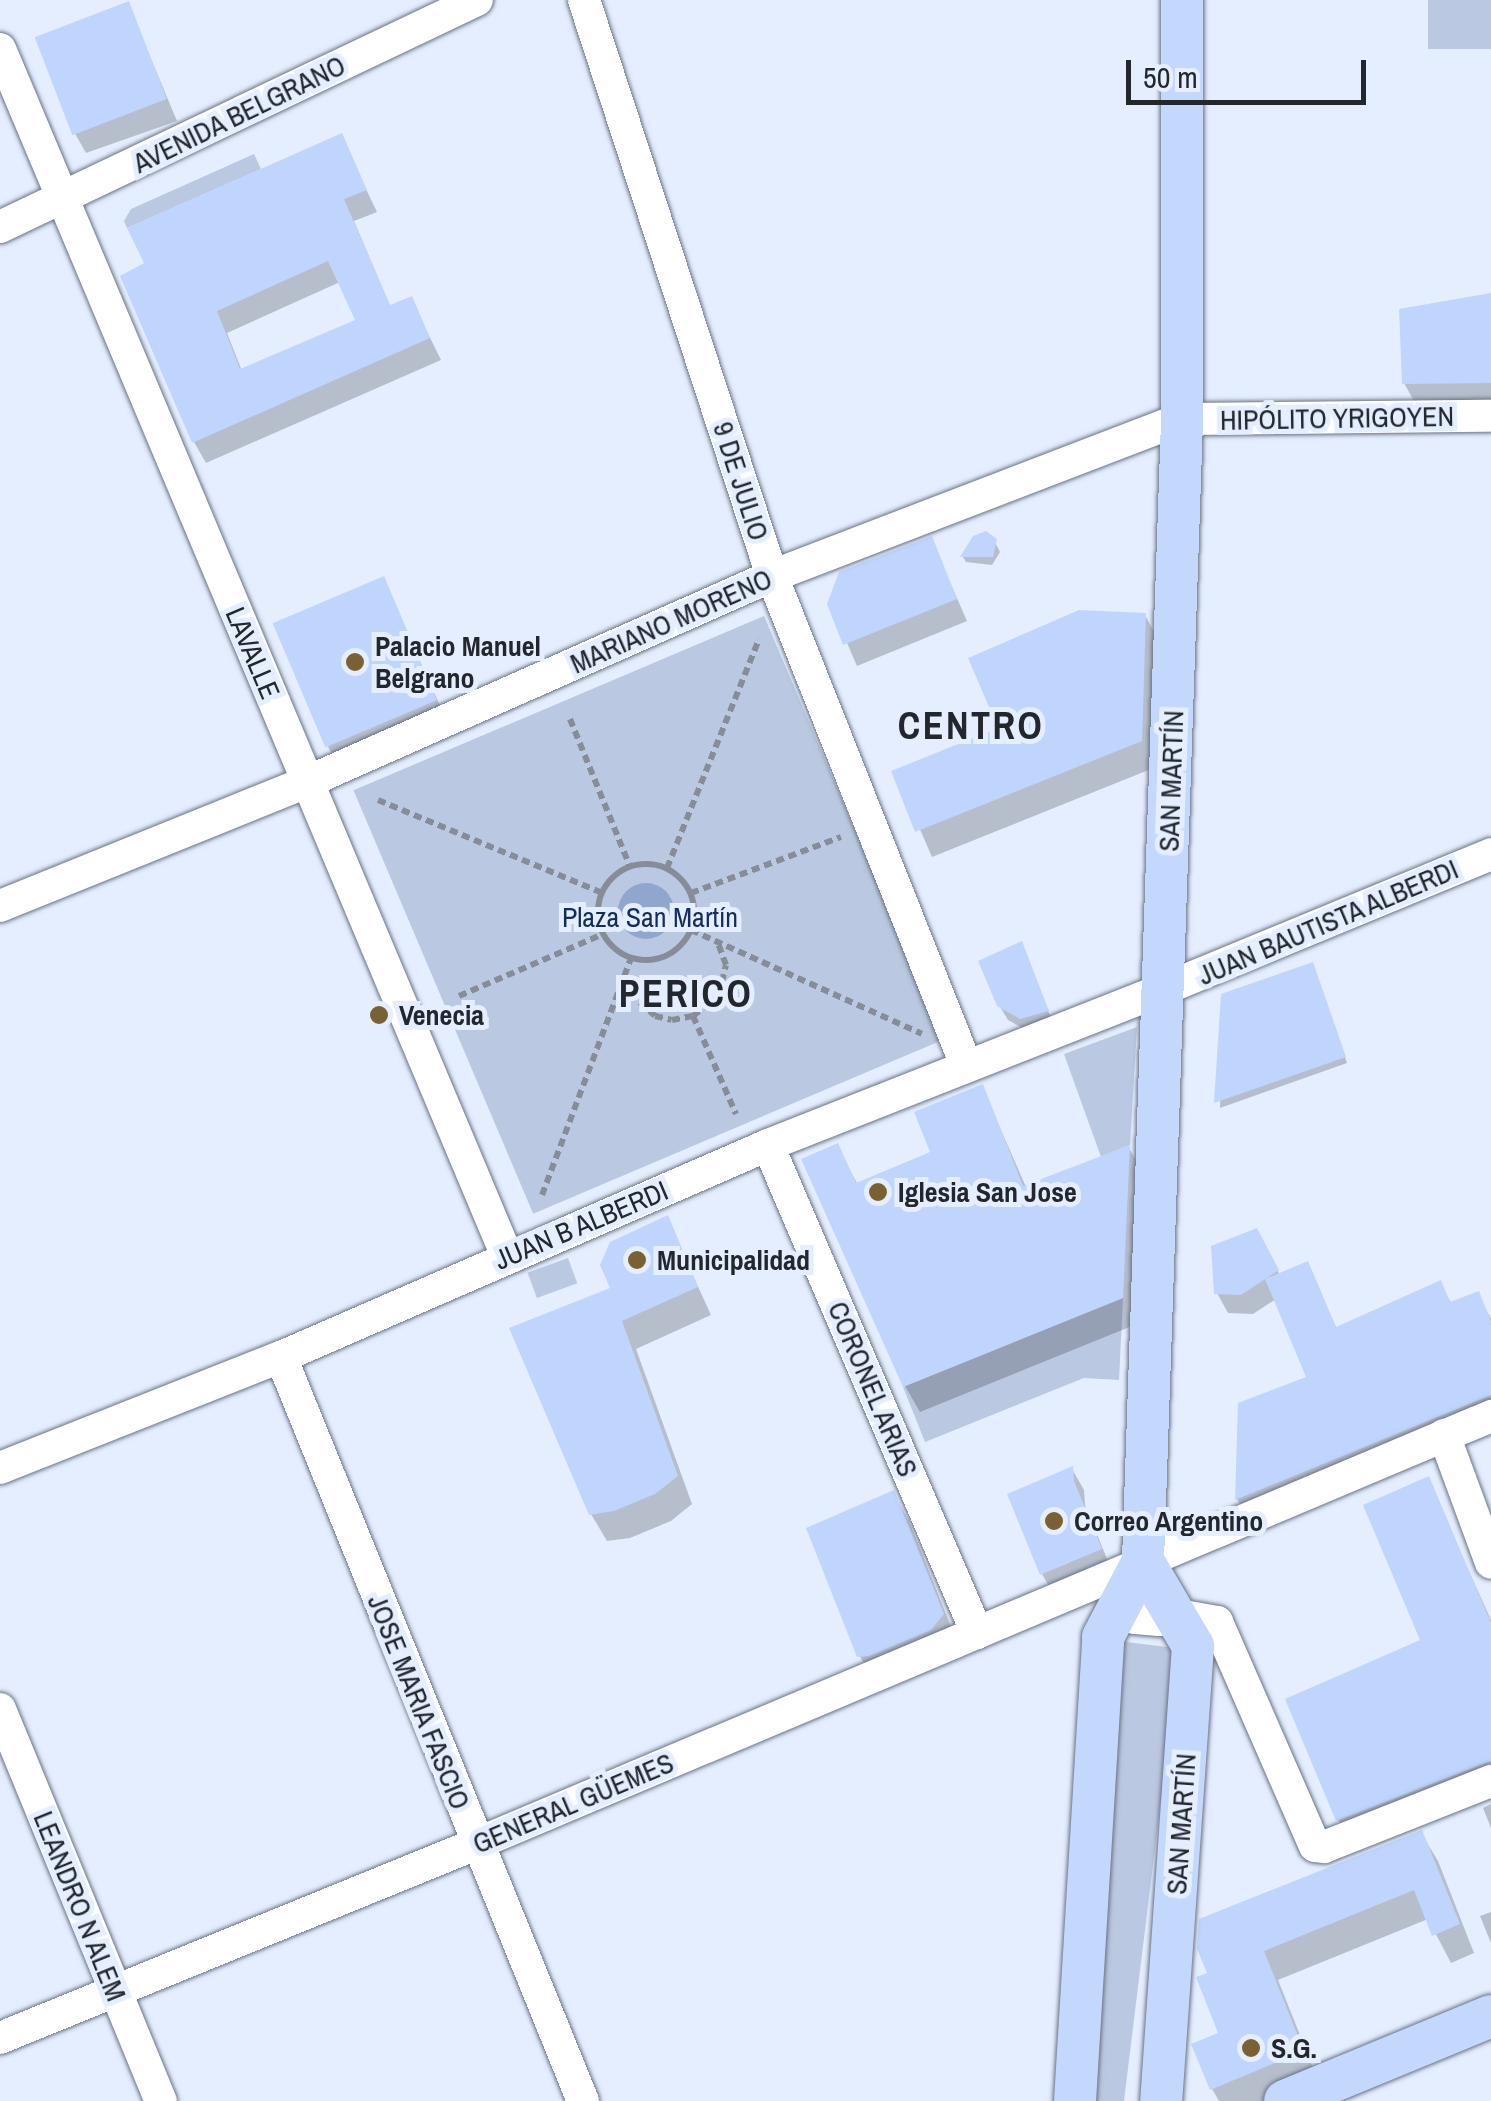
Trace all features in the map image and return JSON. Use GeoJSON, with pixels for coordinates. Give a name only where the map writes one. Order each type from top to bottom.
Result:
{"type":"FeatureCollection","features":[{"type":"Feature","properties":{"kind":"main road","name":"SAN MARTÍN"},"geometry":{"type":"LineString","coordinates":[[1075,2101],[1103,1637],[1120,1612],[1143,1562],[1182,419],[1182,0]]}},
{"type":"Feature","properties":{"kind":"main road","name":"SAN MARTÍN"},"geometry":{"type":"LineString","coordinates":[[1143,1562],[1194,1646],[1161,2101]]}},
{"type":"Feature","properties":{"kind":"main road"},"geometry":{"type":"LineString","coordinates":[[1286,2101],[1491,2016]]}},
{"type":"Feature","properties":{"kind":"street","name":"AVENIDA BELGRANO"},"geometry":{"type":"LineString","coordinates":[[0,226],[478,0]]}},
{"type":"Feature","properties":{"kind":"street","name":"9 DE JULIO"},"geometry":{"type":"LineString","coordinates":[[584,0],[772,576],[966,1065]]}},
{"type":"Feature","properties":{"kind":"street","name":"LAVALLE"},"geometry":{"type":"LineString","coordinates":[[0,49],[507,1256]]}},
{"type":"Feature","properties":{"kind":"street","name":"HIPÓLITO YRIGOYEN"},"geometry":{"type":"LineString","coordinates":[[1182,419],[1491,416]]}},
{"type":"Feature","properties":{"kind":"street","name":"MARIANO MORENO"},"geometry":{"type":"LineString","coordinates":[[0,906],[307,782],[772,576],[1182,419]]}},
{"type":"Feature","properties":{"kind":"street","name":"JUAN BAUTISTA ALBERDI"},"geometry":{"type":"LineString","coordinates":[[1164,990],[1491,854]]}},
{"type":"Feature","properties":{"kind":"street","name":"JUAN B ALBERDI"},"geometry":{"type":"LineString","coordinates":[[0,1468],[281,1356],[768,1145],[1164,990]]}},
{"type":"Feature","properties":{"kind":"street","name":"CORONEL ARIAS"},"geometry":{"type":"LineString","coordinates":[[768,1145],[977,1633]]}},
{"type":"Feature","properties":{"kind":"street","name":"JOSE MARIA FASCIO"},"geometry":{"type":"LineString","coordinates":[[281,1356],[583,2101]]}},
{"type":"Feature","properties":{"kind":"street","name":"GENERAL GÜEMES"},"geometry":{"type":"LineString","coordinates":[[0,2038],[476,1844],[1491,1416]]}},
{"type":"Feature","properties":{"kind":"street"},"geometry":{"type":"LineString","coordinates":[[1444,1435],[1491,1563]]}},
{"type":"Feature","properties":{"kind":"street"},"geometry":{"type":"LineString","coordinates":[[1120,1612],[1159,1620],[1172,1614],[1218,1622],[1316,1846],[1324,1847],[1491,1781]]}},
{"type":"Feature","properties":{"kind":"street","name":"LEANDRO N ALEM"},"geometry":{"type":"LineString","coordinates":[[0,1709],[161,2101]]}},
{"type":"Feature","properties":{"kind":"path"},"geometry":{"type":"LineString","coordinates":[[666,868],[760,639]]}},
{"type":"Feature","properties":{"kind":"path"},"geometry":{"type":"LineString","coordinates":[[570,719],[630,866]]}},
{"type":"Feature","properties":{"kind":"path"},"geometry":{"type":"LineString","coordinates":[[378,800],[603,892]]}},
{"type":"Feature","properties":{"kind":"path"},"geometry":{"type":"LineString","coordinates":[[691,893],[841,836]]}},
{"type":"Feature","properties":{"kind":"path"},"geometry":{"type":"LineString","coordinates":[[630,866],[666,868],[683,880],[691,893],[695,908],[691,930],[676,952],[644,961],[631,958],[613,948],[603,934],[598,918],[603,892],[614,876],[630,866]]}},
{"type":"Feature","properties":{"kind":"path"},"geometry":{"type":"LineString","coordinates":[[691,930],[923,1035]]}},
{"type":"Feature","properties":{"kind":"path"},"geometry":{"type":"LineString","coordinates":[[460,996],[603,934]]}},
{"type":"Feature","properties":{"kind":"path"},"geometry":{"type":"LineString","coordinates":[[625,971],[630,994],[640,1007],[672,1020],[693,1016],[715,998],[722,982],[724,952],[715,940]]}},
{"type":"Feature","properties":{"kind":"path"},"geometry":{"type":"LineString","coordinates":[[542,1195],[631,958]]}},
{"type":"Feature","properties":{"kind":"path"},"geometry":{"type":"LineString","coordinates":[[693,1016],[736,1114]]}},
{"type":"Feature","properties":{"kind":"green space"},"geometry":{"type":"Polygon","coordinates":[[[1428,0],[1491,0],[1491,49],[1428,49],[1428,0]]]}},
{"type":"Feature","properties":{"kind":"green space"},"geometry":{"type":"Polygon","coordinates":[[[254,154],[261,169],[127,228],[124,221],[131,209],[254,154]]]}},
{"type":"Feature","properties":{"kind":"green space","name":"Plaza San Martín"},"geometry":{"type":"Polygon","coordinates":[[[764,616],[944,1039],[533,1214],[353,790],[764,616]]]}},
{"type":"Feature","properties":{"kind":"green space"},"geometry":{"type":"Polygon","coordinates":[[[1137,1027],[1130,1145],[1101,1157],[1064,1054],[1137,1027]]]}},
{"type":"Feature","properties":{"kind":"green space"},"geometry":{"type":"Polygon","coordinates":[[[568,1258],[577,1283],[537,1298],[528,1273],[568,1258]]]}},
{"type":"Feature","properties":{"kind":"green space"},"geometry":{"type":"Polygon","coordinates":[[[1123,1298],[1119,1380],[1084,1378],[925,1442],[903,1387],[1123,1298]]]}},
{"type":"Feature","properties":{"kind":"green space"},"geometry":{"type":"Polygon","coordinates":[[[1118,1641],[1180,1649],[1124,2101],[1062,2099],[1118,1641]]]}},
{"type":"Feature","properties":{"kind":"shaded area"},"geometry":{"type":"Polygon","coordinates":[[[646,883],[666,891],[674,911],[666,931],[646,939],[626,931],[618,911],[626,891],[646,883]]]}},
{"type":"Feature","properties":{"kind":"building"},"geometry":{"type":"Polygon","coordinates":[[[129,1],[167,99],[72,135],[35,37],[129,1]]]}},
{"type":"Feature","properties":{"kind":"building"},"geometry":{"type":"Polygon","coordinates":[[[342,133],[367,190],[344,199],[390,305],[412,296],[430,338],[192,443],[120,276],[144,263],[127,228],[342,133]],[[328,261],[217,311],[240,369],[355,320],[328,261]]]}},
{"type":"Feature","properties":{"kind":"building"},"geometry":{"type":"Polygon","coordinates":[[[1491,293],[1491,383],[1402,384],[1399,309],[1491,293]]]}},
{"type":"Feature","properties":{"kind":"building"},"geometry":{"type":"Polygon","coordinates":[[[986,531],[997,539],[993,557],[960,557],[973,536],[986,531]]]}},
{"type":"Feature","properties":{"kind":"building"},"geometry":{"type":"Polygon","coordinates":[[[932,536],[957,599],[843,645],[827,604],[839,572],[932,536]]]}},
{"type":"Feature","properties":{"kind":"building","name":"Palacio Manuel Belgrano"},"geometry":{"type":"Polygon","coordinates":[[[384,576],[437,700],[325,748],[273,623],[384,576]]]}},
{"type":"Feature","properties":{"kind":"building"},"geometry":{"type":"Polygon","coordinates":[[[1079,610],[1146,613],[1142,741],[915,832],[891,771],[998,728],[968,658],[1079,610]]]}},
{"type":"Feature","properties":{"kind":"building"},"geometry":{"type":"Polygon","coordinates":[[[1022,941],[1049,1011],[1020,1019],[997,1006],[978,961],[1022,941]]]}},
{"type":"Feature","properties":{"kind":"building"},"geometry":{"type":"Polygon","coordinates":[[[1313,962],[1346,1057],[1214,1103],[1221,994],[1313,962]]]}},
{"type":"Feature","properties":{"kind":"building"},"geometry":{"type":"Polygon","coordinates":[[[983,1084],[1023,1186],[1130,1145],[1123,1298],[903,1387],[801,1159],[838,1143],[856,1183],[930,1152],[914,1112],[983,1084]]]}},
{"type":"Feature","properties":{"kind":"building"},"geometry":{"type":"Polygon","coordinates":[[[668,1215],[698,1287],[622,1321],[678,1476],[655,1494],[614,1511],[589,1515],[509,1328],[610,1288],[600,1265],[610,1242],[668,1215]]]}},
{"type":"Feature","properties":{"kind":"building"},"geometry":{"type":"Polygon","coordinates":[[[1257,1228],[1279,1270],[1241,1295],[1214,1294],[1211,1246],[1257,1228]]]}},
{"type":"Feature","properties":{"kind":"building"},"geometry":{"type":"Polygon","coordinates":[[[1308,1261],[1336,1327],[1441,1280],[1450,1302],[1479,1291],[1491,1322],[1491,1395],[1235,1500],[1238,1403],[1306,1377],[1265,1279],[1308,1261]]]}},
{"type":"Feature","properties":{"kind":"building","name":"Correo Argentino"},"geometry":{"type":"Polygon","coordinates":[[[1073,1466],[1074,1481],[1102,1549],[1040,1575],[1007,1494],[1073,1466]]]}},
{"type":"Feature","properties":{"kind":"building"},"geometry":{"type":"Polygon","coordinates":[[[1429,1476],[1491,1623],[1491,1761],[1336,1821],[1285,1699],[1420,1640],[1363,1505],[1429,1476]]]}},
{"type":"Feature","properties":{"kind":"building"},"geometry":{"type":"Polygon","coordinates":[[[894,1490],[944,1614],[931,1630],[869,1656],[857,1657],[806,1528],[894,1490]]]}},
{"type":"Feature","properties":{"kind":"building"},"geometry":{"type":"Polygon","coordinates":[[[1422,1830],[1460,1924],[1432,1936],[1414,1890],[1264,1951],[1304,2051],[1210,2090],[1191,2044],[1218,2033],[1196,1977],[1207,1973],[1197,1949],[1199,1919],[1422,1830]]]}},
{"type":"Feature","properties":{"kind":"place","name":"Palacio Manuel Belgrano"},"geometry":{"type":"Point","coordinates":[355,662]}},
{"type":"Feature","properties":{"kind":"place","name":"Venecia"},"geometry":{"type":"Point","coordinates":[379,1015]}},
{"type":"Feature","properties":{"kind":"place","name":"Iglesia San Jose"},"geometry":{"type":"Point","coordinates":[878,1192]}},
{"type":"Feature","properties":{"kind":"place","name":"Municipalidad"},"geometry":{"type":"Point","coordinates":[637,1260]}},
{"type":"Feature","properties":{"kind":"place","name":"Correo Argentino"},"geometry":{"type":"Point","coordinates":[1054,1521]}},
{"type":"Feature","properties":{"kind":"place","name":"S.G."},"geometry":{"type":"Point","coordinates":[1251,2048]}},
{"type":"Feature","properties":{"kind":"district","name":"CENTRO"},"geometry":{"type":"Point","coordinates":[971,726]}},
{"type":"Feature","properties":{"kind":"district","name":"PERICO"},"geometry":{"type":"Point","coordinates":[686,994]}}]}
